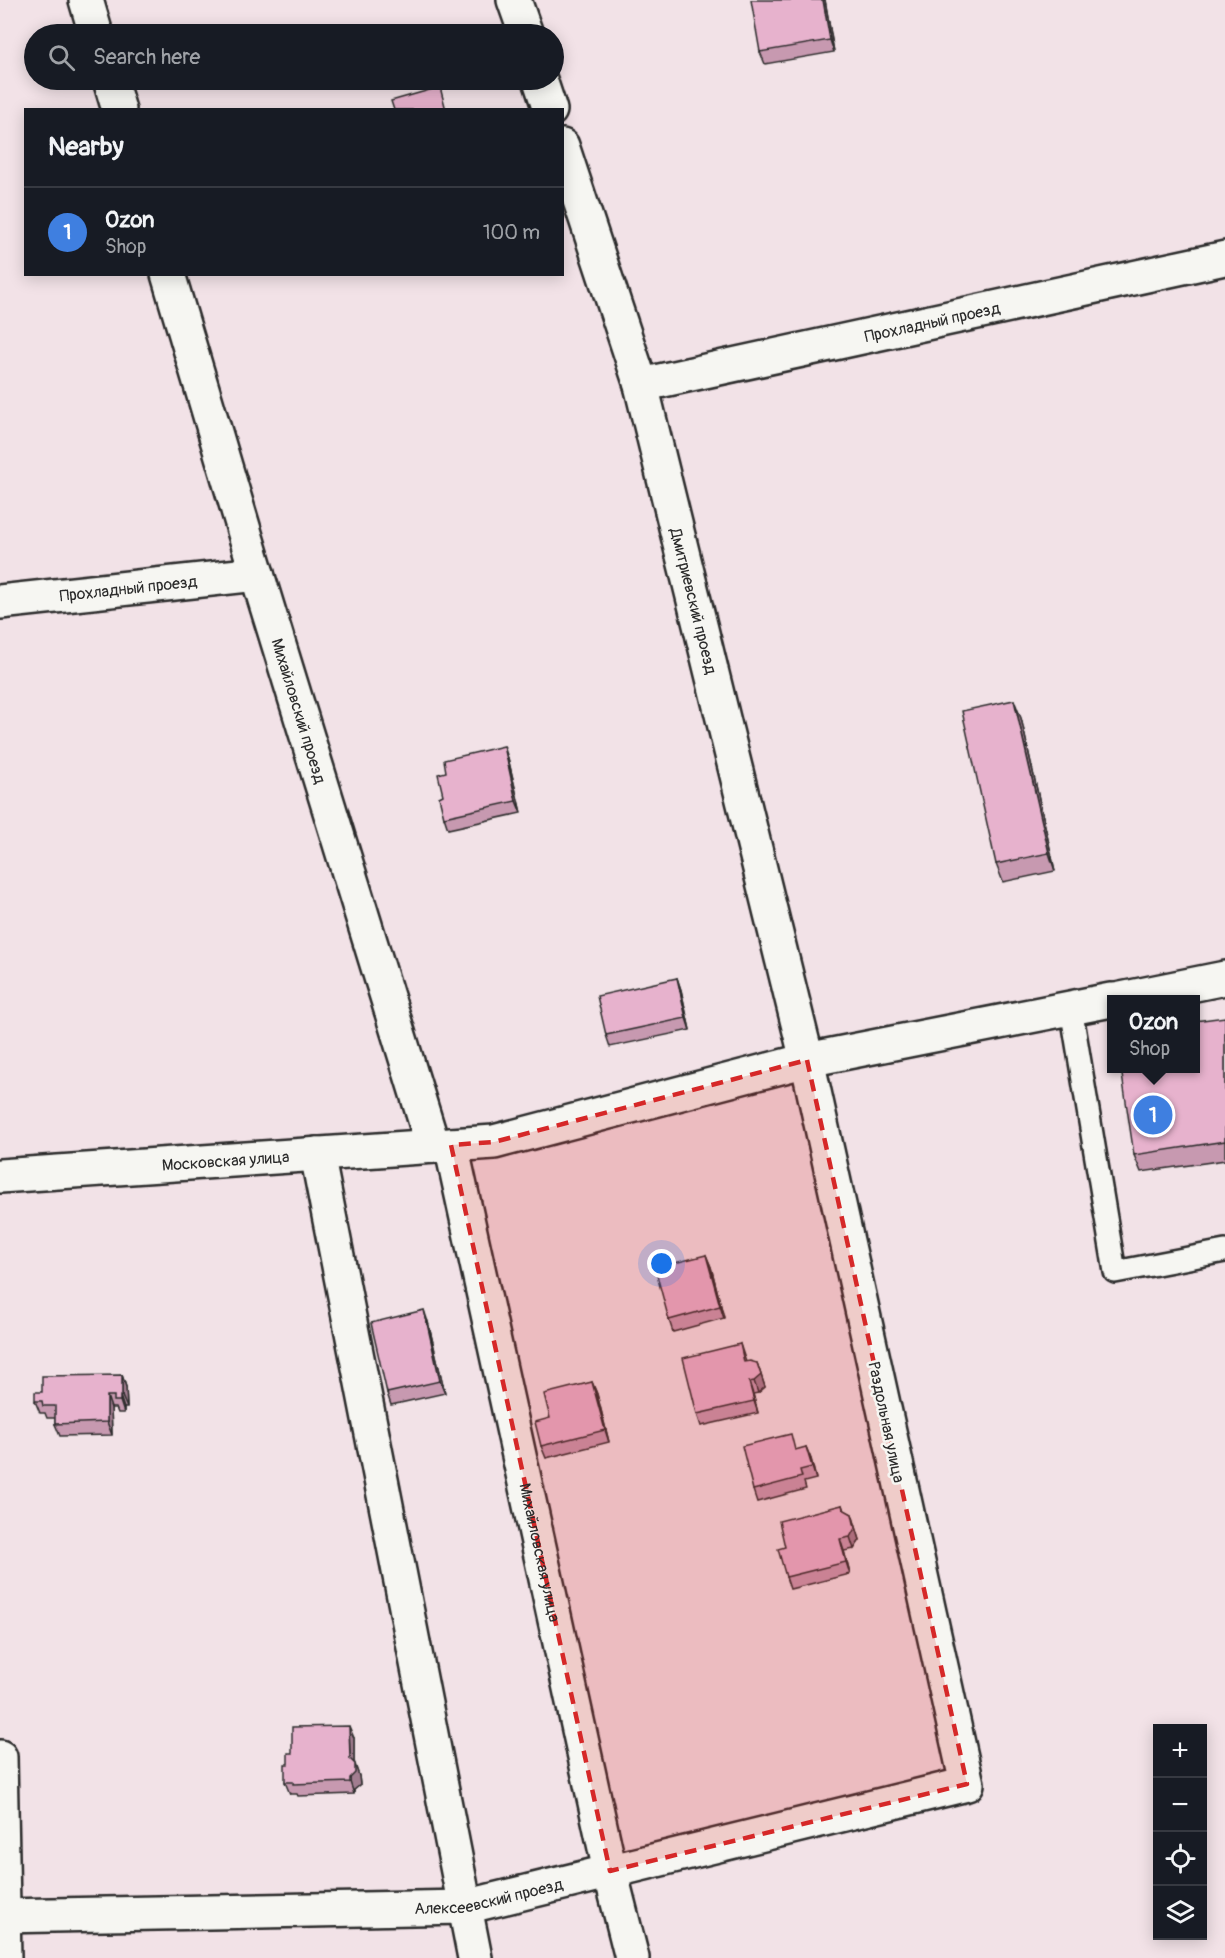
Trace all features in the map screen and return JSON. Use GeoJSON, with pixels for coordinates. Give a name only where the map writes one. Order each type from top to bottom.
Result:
{"type":"FeatureCollection","features":[{"type":"Feature","properties":{"kind":"street"},"geometry":{"type":"LineString","coordinates":[[86,0],[93,24]]}},
{"type":"Feature","properties":{"kind":"street"},"geometry":{"type":"LineString","coordinates":[[514,0],[522,24]]}},
{"type":"Feature","properties":{"kind":"street"},"geometry":{"type":"LineString","coordinates":[[113,90],[118,108]]}},
{"type":"Feature","properties":{"kind":"street"},"geometry":{"type":"LineString","coordinates":[[543,90],[549,108]]}},
{"type":"Feature","properties":{"kind":"street","name":"Дмитриевский проезд"},"geometry":{"type":"LineString","coordinates":[[564,152],[641,385],[807,1060]]}},
{"type":"Feature","properties":{"kind":"street","name":"Прохладный проезд"},"geometry":{"type":"LineString","coordinates":[[641,385],[1225,258]]}},
{"type":"Feature","properties":{"kind":"street","name":"Михайловский проезд"},"geometry":{"type":"LineString","coordinates":[[169,276],[257,574],[442,1146]]}},
{"type":"Feature","properties":{"kind":"street","name":"Прохладный проезд"},"geometry":{"type":"LineString","coordinates":[[0,602],[257,574]]}},
{"type":"Feature","properties":{"kind":"street"},"geometry":{"type":"LineString","coordinates":[[1137,995],[1225,978]]}},
{"type":"Feature","properties":{"kind":"street","name":"Московская улица"},"geometry":{"type":"LineString","coordinates":[[0,1176],[494,1142],[807,1060],[1107,1001]]}},
{"type":"Feature","properties":{"kind":"street","name":"Раздольная улица"},"geometry":{"type":"LineString","coordinates":[[807,1060],[967,1784]]}},
{"type":"Feature","properties":{"kind":"street","name":"Михайловская улица"},"geometry":{"type":"LineString","coordinates":[[442,1146],[632,1958]]}},
{"type":"Feature","properties":{"kind":"street"},"geometry":{"type":"LineString","coordinates":[[317,1154],[475,1958]]}},
{"type":"Feature","properties":{"kind":"street"},"geometry":{"type":"LineString","coordinates":[[0,1757],[4,1958]]}},
{"type":"Feature","properties":{"kind":"street","name":"Алексеевский проезд"},"geometry":{"type":"LineString","coordinates":[[2,1916],[465,1907],[967,1784]]}},
{"type":"Feature","properties":{"kind":"lane"},"geometry":{"type":"LineString","coordinates":[[1071,1008],[1115,1272],[1225,1251]]}},
{"type":"Feature","properties":{"kind":"highlighted area"},"geometry":{"type":"Polygon","coordinates":[[[807,1060],[967,1784],[610,1871],[451,1145],[494,1142],[807,1060]]]}},
{"type":"Feature","properties":{"kind":"building"},"geometry":{"type":"Polygon","coordinates":[[[751,0],[823,0],[830,40],[760,52],[751,0]]]}},
{"type":"Feature","properties":{"kind":"building"},"geometry":{"type":"Polygon","coordinates":[[[430,90],[441,90],[445,108],[393,108],[391,101],[430,90]]]}},
{"type":"Feature","properties":{"kind":"building"},"geometry":{"type":"Polygon","coordinates":[[[1014,700],[1049,853],[996,864],[962,711],[1014,700]]]}},
{"type":"Feature","properties":{"kind":"building"},"geometry":{"type":"Polygon","coordinates":[[[504,746],[516,801],[444,817],[439,797],[443,795],[438,774],[446,772],[444,760],[504,746]]]}},
{"type":"Feature","properties":{"kind":"building"},"geometry":{"type":"Polygon","coordinates":[[[677,978],[686,1018],[606,1035],[597,996],[677,978]]]}},
{"type":"Feature","properties":{"kind":"building"},"geometry":{"type":"Polygon","coordinates":[[[1225,1017],[1225,1141],[1134,1155],[1122,1073],[1200,1073],[1200,1020],[1225,1017]]]}},
{"type":"Feature","properties":{"kind":"building"},"geometry":{"type":"Polygon","coordinates":[[[706,1255],[720,1306],[669,1320],[655,1268],[706,1255]]]}},
{"type":"Feature","properties":{"kind":"building"},"geometry":{"type":"Polygon","coordinates":[[[424,1310],[440,1381],[387,1393],[371,1323],[424,1310]]]}},
{"type":"Feature","properties":{"kind":"building"},"geometry":{"type":"Polygon","coordinates":[[[740,1344],[744,1362],[757,1363],[761,1375],[749,1382],[754,1401],[697,1414],[683,1358],[740,1344]]]}},
{"type":"Feature","properties":{"kind":"building"},"geometry":{"type":"Polygon","coordinates":[[[122,1375],[120,1401],[114,1401],[114,1396],[107,1396],[107,1422],[55,1424],[55,1406],[43,1406],[42,1401],[35,1401],[35,1392],[42,1392],[42,1376],[122,1375]]]}},
{"type":"Feature","properties":{"kind":"building"},"geometry":{"type":"Polygon","coordinates":[[[592,1382],[605,1430],[541,1446],[535,1422],[550,1418],[544,1394],[592,1382]]]}},
{"type":"Feature","properties":{"kind":"building"},"geometry":{"type":"Polygon","coordinates":[[[791,1434],[795,1450],[806,1447],[812,1467],[800,1470],[802,1477],[753,1490],[742,1446],[791,1434]]]}},
{"type":"Feature","properties":{"kind":"building"},"geometry":{"type":"Polygon","coordinates":[[[842,1505],[843,1509],[852,1514],[855,1528],[850,1537],[840,1539],[846,1562],[786,1577],[778,1549],[785,1547],[779,1521],[842,1505]]]}},
{"type":"Feature","properties":{"kind":"building"},"geometry":{"type":"Polygon","coordinates":[[[349,1726],[350,1759],[355,1764],[355,1773],[350,1778],[350,1782],[293,1784],[293,1782],[285,1782],[285,1764],[288,1764],[288,1753],[292,1753],[292,1727],[349,1726]]]}},
{"type":"Feature","properties":{"kind":"place","name":"Ozon"},"geometry":{"type":"Point","coordinates":[1153,1115]}}]}
